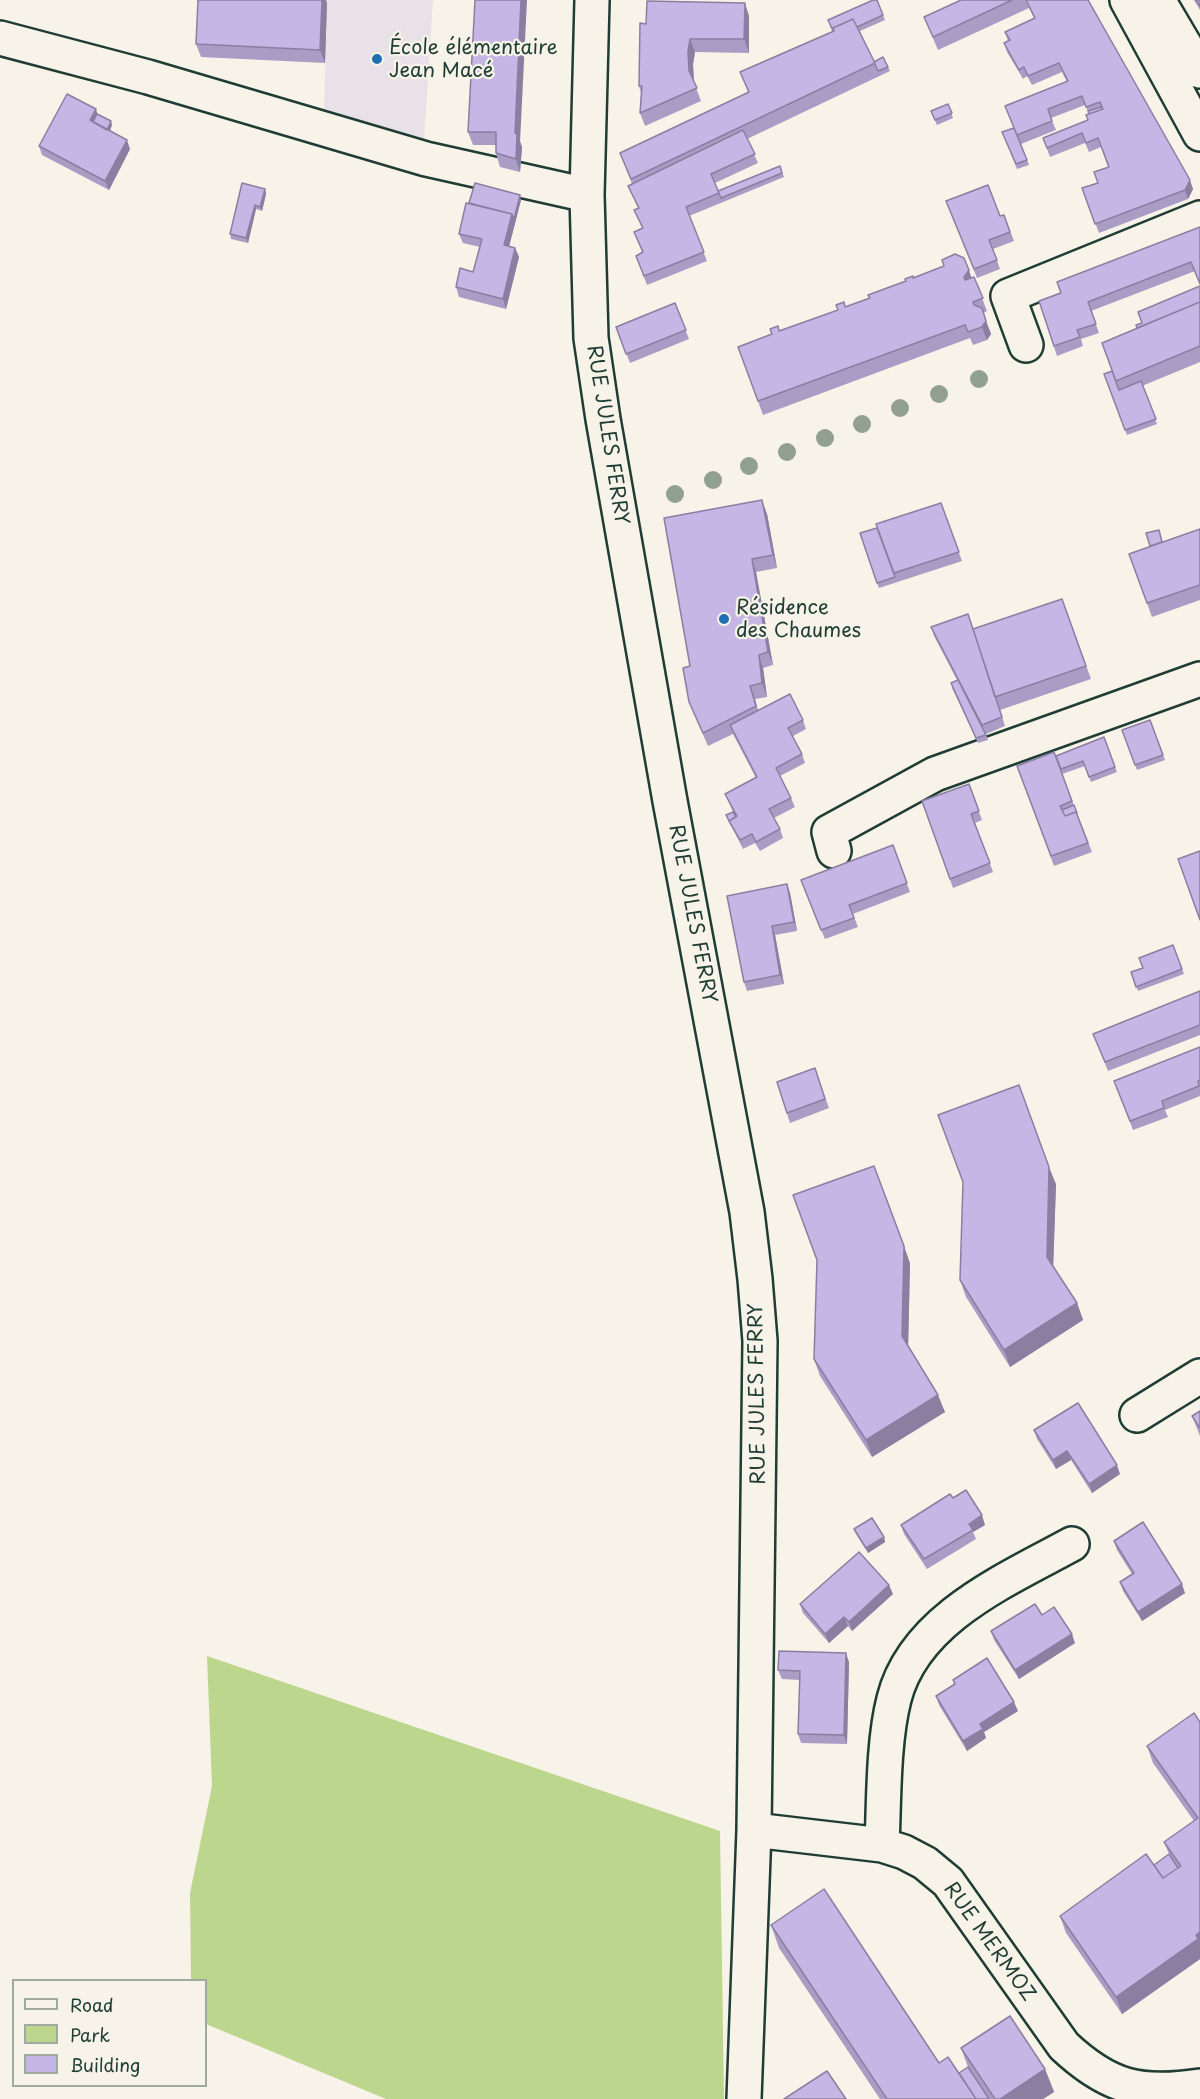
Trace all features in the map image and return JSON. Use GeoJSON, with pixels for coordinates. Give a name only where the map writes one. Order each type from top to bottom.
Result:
{"type":"FeatureCollection","features":[{"type":"Feature","properties":{"kind":"street","name":"RUE JULES FERRY"},"geometry":{"type":"LineString","coordinates":[[592,0],[587,195],[591,338],[670,801],[747,1212],[760,1341],[754,1830],[744,2099]]}},
{"type":"Feature","properties":{"kind":"street"},"geometry":{"type":"LineString","coordinates":[[1127,0],[1200,134]]}},
{"type":"Feature","properties":{"kind":"street"},"geometry":{"type":"LineString","coordinates":[[1158,0],[1200,71]]}},
{"type":"Feature","properties":{"kind":"street"},"geometry":{"type":"LineString","coordinates":[[0,39],[148,78],[426,159],[587,195]]}},
{"type":"Feature","properties":{"kind":"street"},"geometry":{"type":"LineString","coordinates":[[1026,345],[1008,296],[1200,218]]}},
{"type":"Feature","properties":{"kind":"street"},"geometry":{"type":"LineString","coordinates":[[834,851],[829,832],[935,774],[1200,679]]}},
{"type":"Feature","properties":{"kind":"street"},"geometry":{"type":"LineString","coordinates":[[1137,1415],[1200,1376]]}},
{"type":"Feature","properties":{"kind":"street"},"geometry":{"type":"LineString","coordinates":[[882,1845],[884,1780],[894,1699],[902,1674],[918,1648],[937,1627],[963,1606],[1072,1544]]}},
{"type":"Feature","properties":{"kind":"street","name":"RUE MERMOZ"},"geometry":{"type":"LineString","coordinates":[[754,1830],[882,1845],[904,1852],[925,1863],[948,1882],[1064,2046],[1084,2065],[1112,2081],[1139,2089],[1169,2091],[1200,2086]]}},
{"type":"Feature","properties":{"kind":"shaded area","name":"École élémentaire Jean Macé"},"geometry":{"type":"Polygon","coordinates":[[[314,0],[433,0],[424,141],[324,115],[327,4],[314,0]]]}},
{"type":"Feature","properties":{"kind":"green space"},"geometry":{"type":"Polygon","coordinates":[[[207,1656],[720,1831],[724,2099],[386,2099],[207,2024],[207,1979],[191,1979],[190,1893],[212,1786],[207,1656]]]}},
{"type":"Feature","properties":{"kind":"building"},"geometry":{"type":"Polygon","coordinates":[[[198,0],[322,0],[320,50],[196,44],[198,0]]]}},
{"type":"Feature","properties":{"kind":"building"},"geometry":{"type":"Polygon","coordinates":[[[475,0],[521,0],[515,133],[517,134],[516,159],[496,153],[496,132],[468,132],[475,0]]]}},
{"type":"Feature","properties":{"kind":"building"},"geometry":{"type":"Polygon","coordinates":[[[877,0],[883,15],[857,27],[853,19],[833,28],[833,31],[828,20],[877,0]]]}},
{"type":"Feature","properties":{"kind":"building"},"geometry":{"type":"Polygon","coordinates":[[[961,0],[1012,0],[933,37],[924,17],[961,0]]]}},
{"type":"Feature","properties":{"kind":"building"},"geometry":{"type":"Polygon","coordinates":[[[1026,0],[1088,0],[1190,180],[1185,190],[1095,224],[1082,188],[1098,183],[1094,172],[1109,167],[1098,138],[1086,143],[1082,133],[1047,148],[1043,138],[1088,120],[1086,115],[1103,109],[1100,102],[1086,107],[1082,96],[1048,109],[1052,121],[1017,135],[1005,106],[1068,81],[1059,63],[1028,76],[1024,67],[1019,70],[1004,43],[1010,40],[1005,32],[1035,18],[1026,0]]]}},
{"type":"Feature","properties":{"kind":"building"},"geometry":{"type":"Polygon","coordinates":[[[647,1],[745,3],[744,39],[690,39],[689,71],[697,88],[640,113],[642,86],[639,86],[640,23],[646,24],[647,1]]]}},
{"type":"Feature","properties":{"kind":"building"},"geometry":{"type":"Polygon","coordinates":[[[853,19],[875,63],[631,179],[620,153],[749,92],[740,72],[834,31],[833,28],[853,19]]]}},
{"type":"Feature","properties":{"kind":"building"},"geometry":{"type":"Polygon","coordinates":[[[883,57],[888,67],[878,71],[874,62],[883,57]]]}},
{"type":"Feature","properties":{"kind":"building"},"geometry":{"type":"Polygon","coordinates":[[[67,94],[96,109],[90,120],[127,140],[105,181],[39,146],[67,94]]]}},
{"type":"Feature","properties":{"kind":"building"},"geometry":{"type":"Polygon","coordinates":[[[948,104],[952,113],[935,120],[931,111],[948,104]]]}},
{"type":"Feature","properties":{"kind":"building"},"geometry":{"type":"Polygon","coordinates":[[[1101,107],[1103,109],[1089,114],[1088,111],[1101,107]]]}},
{"type":"Feature","properties":{"kind":"building"},"geometry":{"type":"Polygon","coordinates":[[[97,114],[111,121],[107,130],[93,122],[97,114]]]}},
{"type":"Feature","properties":{"kind":"building"},"geometry":{"type":"Polygon","coordinates":[[[1014,128],[1027,160],[1016,164],[1002,132],[1014,128]]]}},
{"type":"Feature","properties":{"kind":"building"},"geometry":{"type":"Polygon","coordinates":[[[743,130],[755,154],[711,174],[719,193],[686,207],[704,252],[644,276],[636,256],[643,252],[634,232],[643,228],[634,210],[639,208],[628,186],[743,130]]]}},
{"type":"Feature","properties":{"kind":"building"},"geometry":{"type":"Polygon","coordinates":[[[780,166],[782,173],[721,198],[718,191],[780,166]]]}},
{"type":"Feature","properties":{"kind":"building"},"geometry":{"type":"Polygon","coordinates":[[[242,183],[265,189],[260,207],[255,205],[246,238],[230,234],[242,183]]]}},
{"type":"Feature","properties":{"kind":"building"},"geometry":{"type":"Polygon","coordinates":[[[475,183],[520,195],[514,219],[512,214],[469,203],[475,183]]]}},
{"type":"Feature","properties":{"kind":"building"},"geometry":{"type":"Polygon","coordinates":[[[988,185],[1000,216],[1004,215],[1010,232],[989,240],[997,260],[974,269],[946,201],[988,185]]]}},
{"type":"Feature","properties":{"kind":"building"},"geometry":{"type":"Polygon","coordinates":[[[466,203],[512,214],[504,245],[515,248],[503,299],[456,287],[460,268],[473,272],[482,239],[459,234],[466,203]]]}},
{"type":"Feature","properties":{"kind":"building"},"geometry":{"type":"Polygon","coordinates":[[[1200,227],[1200,284],[1191,262],[1088,302],[1096,324],[1077,330],[1080,337],[1054,346],[1039,301],[1061,293],[1057,282],[1200,227]]]}},
{"type":"Feature","properties":{"kind":"building"},"geometry":{"type":"Polygon","coordinates":[[[955,254],[964,258],[969,270],[964,277],[965,280],[974,277],[983,298],[973,302],[974,305],[982,308],[986,321],[982,327],[968,332],[965,325],[758,401],[738,347],[772,334],[770,329],[778,326],[779,331],[838,310],[836,305],[844,302],[845,307],[870,298],[868,295],[944,266],[942,260],[955,254]]]}},
{"type":"Feature","properties":{"kind":"building"},"geometry":{"type":"Polygon","coordinates":[[[1200,286],[1200,302],[1137,328],[1136,325],[1142,323],[1138,312],[1200,286]]]}},
{"type":"Feature","properties":{"kind":"building"},"geometry":{"type":"Polygon","coordinates":[[[1200,302],[1200,346],[1116,381],[1102,343],[1200,302]]]}},
{"type":"Feature","properties":{"kind":"building"},"geometry":{"type":"Polygon","coordinates":[[[675,303],[686,330],[626,354],[616,327],[675,303]]]}},
{"type":"Feature","properties":{"kind":"building"},"geometry":{"type":"Polygon","coordinates":[[[1112,371],[1119,390],[1141,381],[1156,419],[1125,430],[1104,374],[1112,371]]]}},
{"type":"Feature","properties":{"kind":"building","name":"Résidence des Chaumes"},"geometry":{"type":"Polygon","coordinates":[[[762,500],[773,555],[752,559],[768,652],[759,655],[762,683],[750,686],[756,706],[703,733],[689,702],[683,668],[690,666],[664,518],[762,500]]]}},
{"type":"Feature","properties":{"kind":"building"},"geometry":{"type":"Polygon","coordinates":[[[941,503],[959,552],[894,573],[876,524],[941,503]]]}},
{"type":"Feature","properties":{"kind":"building"},"geometry":{"type":"Polygon","coordinates":[[[877,528],[895,577],[877,583],[860,533],[877,528]]]}},
{"type":"Feature","properties":{"kind":"building"},"geometry":{"type":"Polygon","coordinates":[[[1200,529],[1200,585],[1147,603],[1129,554],[1200,529]]]}},
{"type":"Feature","properties":{"kind":"building"},"geometry":{"type":"Polygon","coordinates":[[[1159,530],[1162,542],[1150,546],[1146,533],[1159,530]]]}},
{"type":"Feature","properties":{"kind":"building"},"geometry":{"type":"Polygon","coordinates":[[[1062,599],[1086,666],[995,697],[973,629],[1062,599]]]}},
{"type":"Feature","properties":{"kind":"building"},"geometry":{"type":"Polygon","coordinates":[[[968,614],[1002,717],[982,725],[931,627],[968,614]]]}},
{"type":"Feature","properties":{"kind":"building"},"geometry":{"type":"Polygon","coordinates":[[[958,680],[986,735],[976,738],[951,683],[958,680]]]}},
{"type":"Feature","properties":{"kind":"building"},"geometry":{"type":"Polygon","coordinates":[[[790,694],[803,720],[788,728],[802,754],[776,768],[791,798],[769,809],[780,829],[756,842],[752,834],[740,840],[729,821],[737,816],[725,794],[757,777],[730,725],[790,694]]]}},
{"type":"Feature","properties":{"kind":"building"},"geometry":{"type":"Polygon","coordinates":[[[1150,720],[1163,755],[1135,765],[1122,730],[1150,720]]]}},
{"type":"Feature","properties":{"kind":"building"},"geometry":{"type":"Polygon","coordinates":[[[1104,737],[1115,767],[1089,777],[1083,761],[1061,769],[1056,756],[1104,737]]]}},
{"type":"Feature","properties":{"kind":"building"},"geometry":{"type":"Polygon","coordinates":[[[1054,752],[1072,801],[1060,806],[1065,816],[1076,812],[1088,843],[1051,856],[1017,766],[1054,752]]]}},
{"type":"Feature","properties":{"kind":"building"},"geometry":{"type":"Polygon","coordinates":[[[969,784],[979,811],[971,814],[990,863],[950,879],[922,801],[969,784]]]}},
{"type":"Feature","properties":{"kind":"building"},"geometry":{"type":"Polygon","coordinates":[[[1074,805],[1077,813],[1065,816],[1062,810],[1074,805]]]}},
{"type":"Feature","properties":{"kind":"building"},"geometry":{"type":"Polygon","coordinates":[[[733,812],[736,817],[729,821],[726,815],[733,812]]]}},
{"type":"Feature","properties":{"kind":"building"},"geometry":{"type":"Polygon","coordinates":[[[893,845],[907,883],[849,905],[854,918],[821,930],[801,880],[893,845]]]}},
{"type":"Feature","properties":{"kind":"building"},"geometry":{"type":"Polygon","coordinates":[[[1200,851],[1200,920],[1178,859],[1200,851]]]}},
{"type":"Feature","properties":{"kind":"building"},"geometry":{"type":"Polygon","coordinates":[[[787,884],[794,922],[772,926],[780,975],[744,982],[727,896],[787,884]]]}},
{"type":"Feature","properties":{"kind":"building"},"geometry":{"type":"Polygon","coordinates":[[[1173,945],[1182,969],[1136,987],[1131,972],[1143,968],[1139,958],[1173,945]]]}},
{"type":"Feature","properties":{"kind":"building"},"geometry":{"type":"Polygon","coordinates":[[[1200,991],[1200,1025],[1105,1062],[1093,1034],[1200,991]]]}},
{"type":"Feature","properties":{"kind":"building"},"geometry":{"type":"Polygon","coordinates":[[[1200,1047],[1199,1086],[1162,1101],[1164,1108],[1130,1121],[1114,1081],[1200,1047]]]}},
{"type":"Feature","properties":{"kind":"building"},"geometry":{"type":"Polygon","coordinates":[[[815,1068],[825,1099],[787,1113],[777,1082],[815,1068]]]}},
{"type":"Feature","properties":{"kind":"building"},"geometry":{"type":"Polygon","coordinates":[[[1019,1085],[1049,1167],[1047,1257],[1077,1303],[1004,1350],[960,1280],[963,1182],[938,1115],[1019,1085]]]}},
{"type":"Feature","properties":{"kind":"building"},"geometry":{"type":"Polygon","coordinates":[[[874,1166],[904,1246],[902,1336],[938,1395],[866,1440],[814,1359],[817,1260],[793,1195],[874,1166]]]}},
{"type":"Feature","properties":{"kind":"building"},"geometry":{"type":"Polygon","coordinates":[[[1078,1403],[1117,1465],[1089,1484],[1067,1451],[1053,1460],[1034,1430],[1078,1403]]]}},
{"type":"Feature","properties":{"kind":"building"},"geometry":{"type":"Polygon","coordinates":[[[1200,1411],[1200,1428],[1192,1416],[1200,1411]]]}},
{"type":"Feature","properties":{"kind":"building"},"geometry":{"type":"Polygon","coordinates":[[[966,1490],[982,1515],[969,1524],[973,1530],[924,1559],[901,1525],[950,1494],[953,1498],[966,1490]]]}},
{"type":"Feature","properties":{"kind":"building"},"geometry":{"type":"Polygon","coordinates":[[[872,1518],[884,1537],[866,1548],[854,1529],[872,1518]]]}},
{"type":"Feature","properties":{"kind":"building"},"geometry":{"type":"Polygon","coordinates":[[[1143,1522],[1182,1584],[1138,1612],[1120,1582],[1134,1573],[1114,1541],[1143,1522]]]}},
{"type":"Feature","properties":{"kind":"building"},"geometry":{"type":"Polygon","coordinates":[[[859,1552],[889,1585],[849,1622],[844,1617],[825,1634],[800,1604],[859,1552]]]}},
{"type":"Feature","properties":{"kind":"building"},"geometry":{"type":"Polygon","coordinates":[[[1035,1604],[1042,1615],[1054,1607],[1072,1634],[1015,1670],[991,1631],[1035,1604]]]}},
{"type":"Feature","properties":{"kind":"building"},"geometry":{"type":"Polygon","coordinates":[[[779,1651],[846,1653],[844,1735],[798,1734],[800,1671],[778,1670],[779,1651]]]}},
{"type":"Feature","properties":{"kind":"building"},"geometry":{"type":"Polygon","coordinates":[[[987,1658],[1014,1702],[980,1724],[983,1729],[963,1741],[936,1696],[955,1684],[953,1680],[987,1658]]]}},
{"type":"Feature","properties":{"kind":"building"},"geometry":{"type":"Polygon","coordinates":[[[1194,1713],[1200,1722],[1200,1932],[1196,1935],[1198,1939],[1116,1997],[1060,1916],[1146,1854],[1163,1878],[1181,1866],[1164,1842],[1198,1818],[1147,1746],[1194,1713]]]}},
{"type":"Feature","properties":{"kind":"building"},"geometry":{"type":"Polygon","coordinates":[[[1169,1854],[1178,1868],[1163,1878],[1154,1865],[1169,1854]]]}},
{"type":"Feature","properties":{"kind":"building"},"geometry":{"type":"Polygon","coordinates":[[[824,1889],[939,2063],[948,2057],[976,2099],[887,2099],[771,1925],[824,1889]]]}},
{"type":"Feature","properties":{"kind":"building"},"geometry":{"type":"Polygon","coordinates":[[[1010,2016],[1045,2069],[1000,2099],[995,2099],[961,2048],[1010,2016]]]}},
{"type":"Feature","properties":{"kind":"building"},"geometry":{"type":"Polygon","coordinates":[[[968,2067],[989,2099],[976,2099],[959,2073],[968,2067]]]}},
{"type":"Feature","properties":{"kind":"building"},"geometry":{"type":"Polygon","coordinates":[[[827,2071],[846,2099],[784,2099],[827,2071]]]}},
{"type":"Feature","properties":{"kind":"place","name":"École élémentaire Jean Macé"},"geometry":{"type":"Point","coordinates":[377,59]}},
{"type":"Feature","properties":{"kind":"place","name":"Résidence des Chaumes"},"geometry":{"type":"Point","coordinates":[724,619]}}]}
